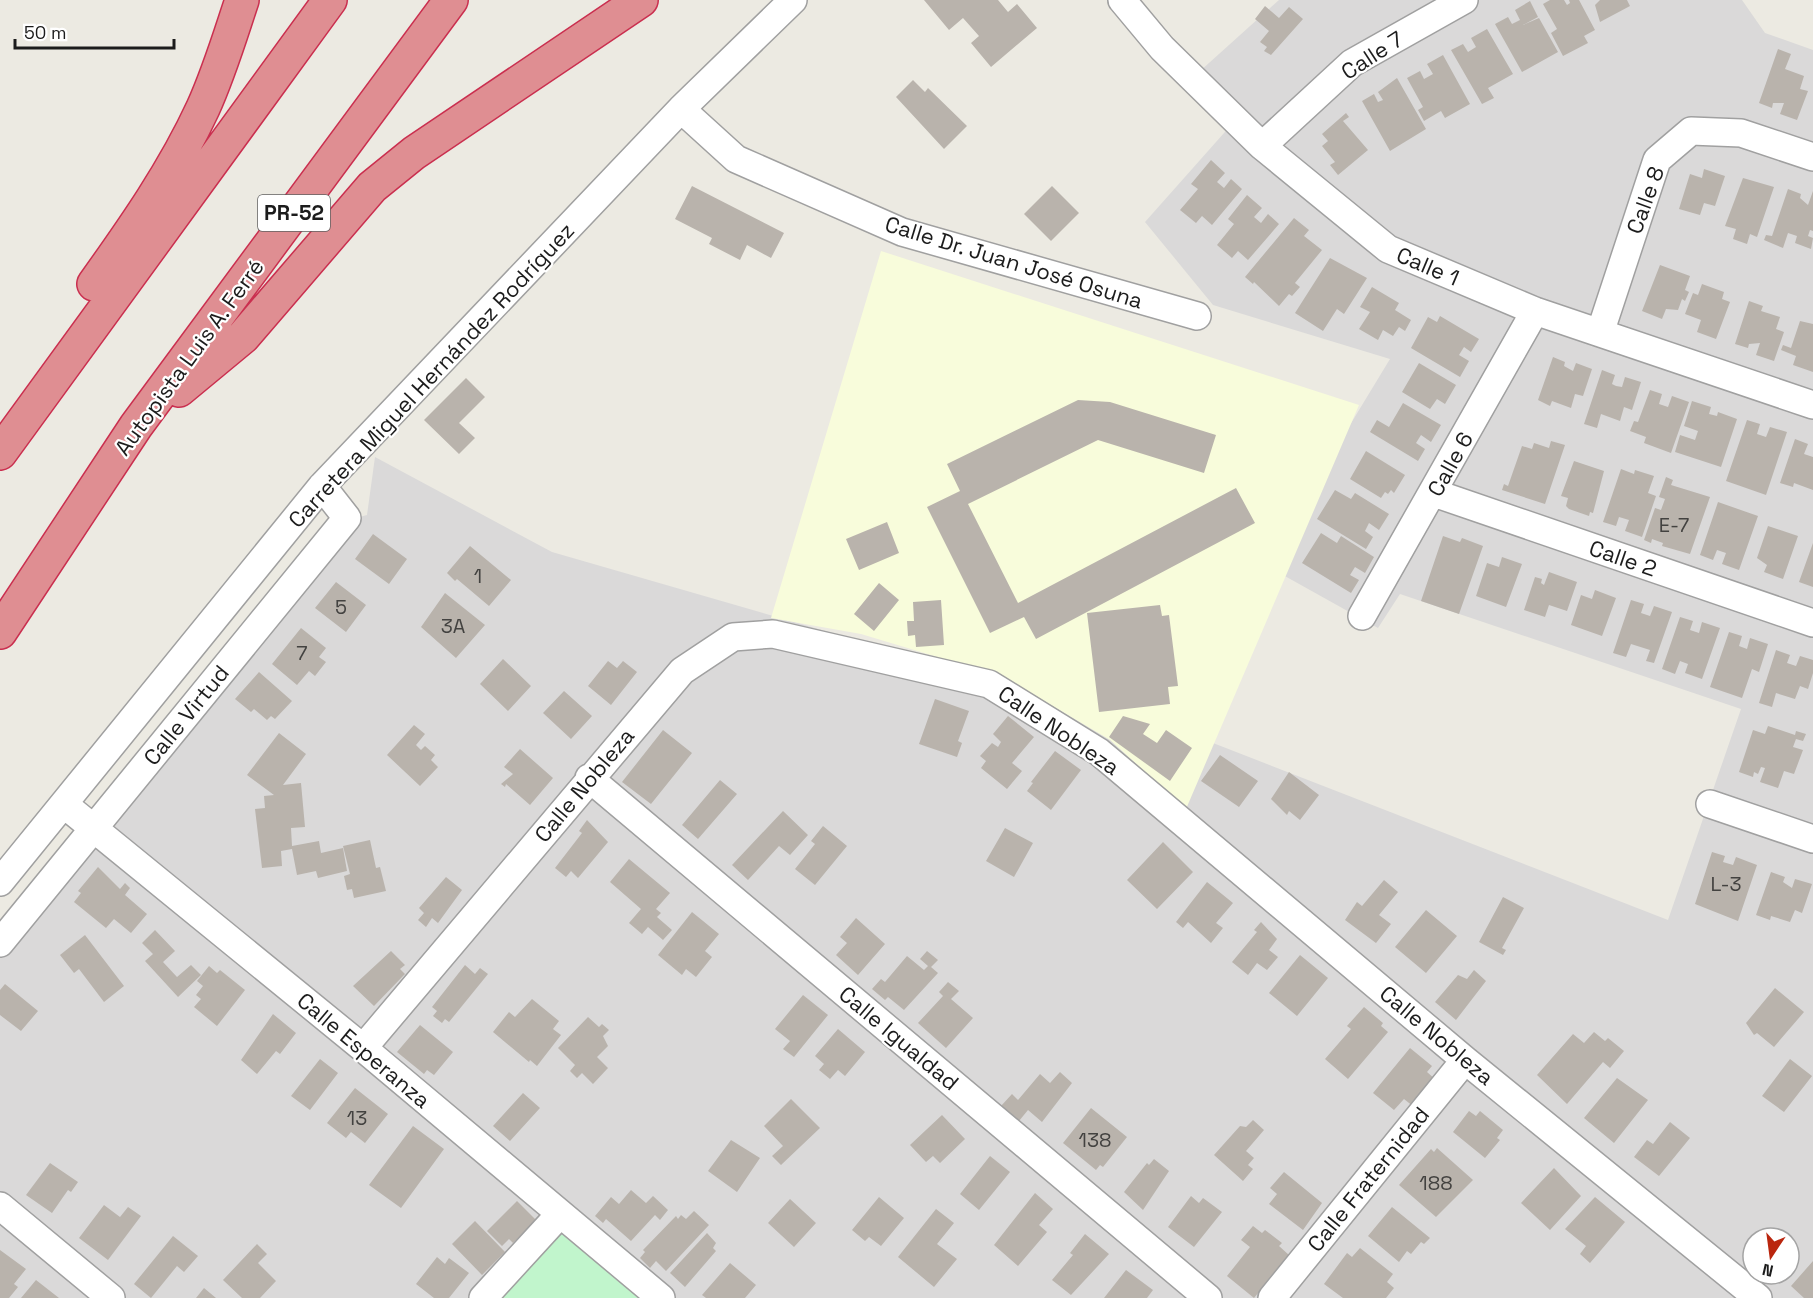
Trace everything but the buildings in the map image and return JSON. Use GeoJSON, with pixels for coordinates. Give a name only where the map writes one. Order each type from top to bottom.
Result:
{"type":"FeatureCollection","features":[{"type":"Feature","properties":{"kind":"highway"},"geometry":{"type":"LineString","coordinates":[[0,426],[14,395],[114,256],[181,152],[219,71],[242,0]]}},
{"type":"Feature","properties":{"kind":"highway"},"geometry":{"type":"LineString","coordinates":[[0,453],[330,0]]}},
{"type":"Feature","properties":{"kind":"highway","name":"Autopista Luis A. Ferré"},"geometry":{"type":"LineString","coordinates":[[0,632],[136,426],[451,0]]}},
{"type":"Feature","properties":{"kind":"highway"},"geometry":{"type":"LineString","coordinates":[[136,426],[243,337],[372,187],[414,153],[641,0]]}},
{"type":"Feature","properties":{"kind":"street","name":"Carretera Miguel Hernández Rodríguez"},"geometry":{"type":"LineString","coordinates":[[0,882],[65,805],[322,486],[681,109],[792,0]]}},
{"type":"Feature","properties":{"kind":"street","name":"Calle 1"},"geometry":{"type":"LineString","coordinates":[[1122,0],[1162,48],[1262,146],[1388,249],[1535,311],[1813,405]]}},
{"type":"Feature","properties":{"kind":"street","name":"Calle 7"},"geometry":{"type":"LineString","coordinates":[[1262,146],[1352,63],[1464,0]]}},
{"type":"Feature","properties":{"kind":"street","name":"Calle Dr. Juan José Osuna"},"geometry":{"type":"LineString","coordinates":[[681,109],[736,159],[902,232],[1197,316]]}},
{"type":"Feature","properties":{"kind":"street","name":"Calle 8"},"geometry":{"type":"LineString","coordinates":[[1600,333],[1657,160],[1690,131],[1741,133],[1813,157]]}},
{"type":"Feature","properties":{"kind":"street","name":"Calle 6"},"geometry":{"type":"LineString","coordinates":[[1362,616],[1434,493],[1535,311]]}},
{"type":"Feature","properties":{"kind":"street","name":"Calle Virtud"},"geometry":{"type":"LineString","coordinates":[[0,943],[346,518],[322,486]]}},
{"type":"Feature","properties":{"kind":"street","name":"Calle 2"},"geometry":{"type":"LineString","coordinates":[[1434,493],[1813,624]]}},
{"type":"Feature","properties":{"kind":"street","name":"Calle Nobleza"},"geometry":{"type":"LineString","coordinates":[[363,1048],[682,670],[732,637],[773,634],[989,684],[1099,752],[1465,1060],[1758,1298]]}},
{"type":"Feature","properties":{"kind":"street","name":"Calle Igualdad"},"geometry":{"type":"LineString","coordinates":[[590,778],[1208,1298]]}},
{"type":"Feature","properties":{"kind":"street"},"geometry":{"type":"LineString","coordinates":[[1710,804],[1813,839]]}},
{"type":"Feature","properties":{"kind":"street","name":"Calle Esperanza"},"geometry":{"type":"LineString","coordinates":[[65,805],[363,1048],[661,1298]]}},
{"type":"Feature","properties":{"kind":"street","name":"Calle Fraternidad"},"geometry":{"type":"LineString","coordinates":[[1272,1298],[1465,1060]]}},
{"type":"Feature","properties":{"kind":"street"},"geometry":{"type":"LineString","coordinates":[[0,1206],[111,1298]]}},
{"type":"Feature","properties":{"kind":"street"},"geometry":{"type":"LineString","coordinates":[[483,1298],[560,1214]]}},
{"type":"Feature","properties":{"kind":"shaded area"},"geometry":{"type":"Polygon","coordinates":[[[1279,0],[1742,0],[1765,33],[1813,50],[1813,1298],[0,1298],[0,947],[345,521],[367,515],[375,457],[552,552],[1213,743],[1668,920],[1741,709],[1400,594],[1378,628],[1265,565],[1390,359],[1213,305],[1145,222],[1232,124],[1189,81],[1279,0]]]}},
{"type":"Feature","properties":{"kind":"shaded area"},"geometry":{"type":"Polygon","coordinates":[[[881,251],[1359,405],[1186,809],[1110,740],[1004,677],[861,634],[771,618],[881,251]]]}},
{"type":"Feature","properties":{"kind":"green space"},"geometry":{"type":"Polygon","coordinates":[[[557,1234],[563,1235],[639,1298],[495,1298],[557,1234]]]}}]}
